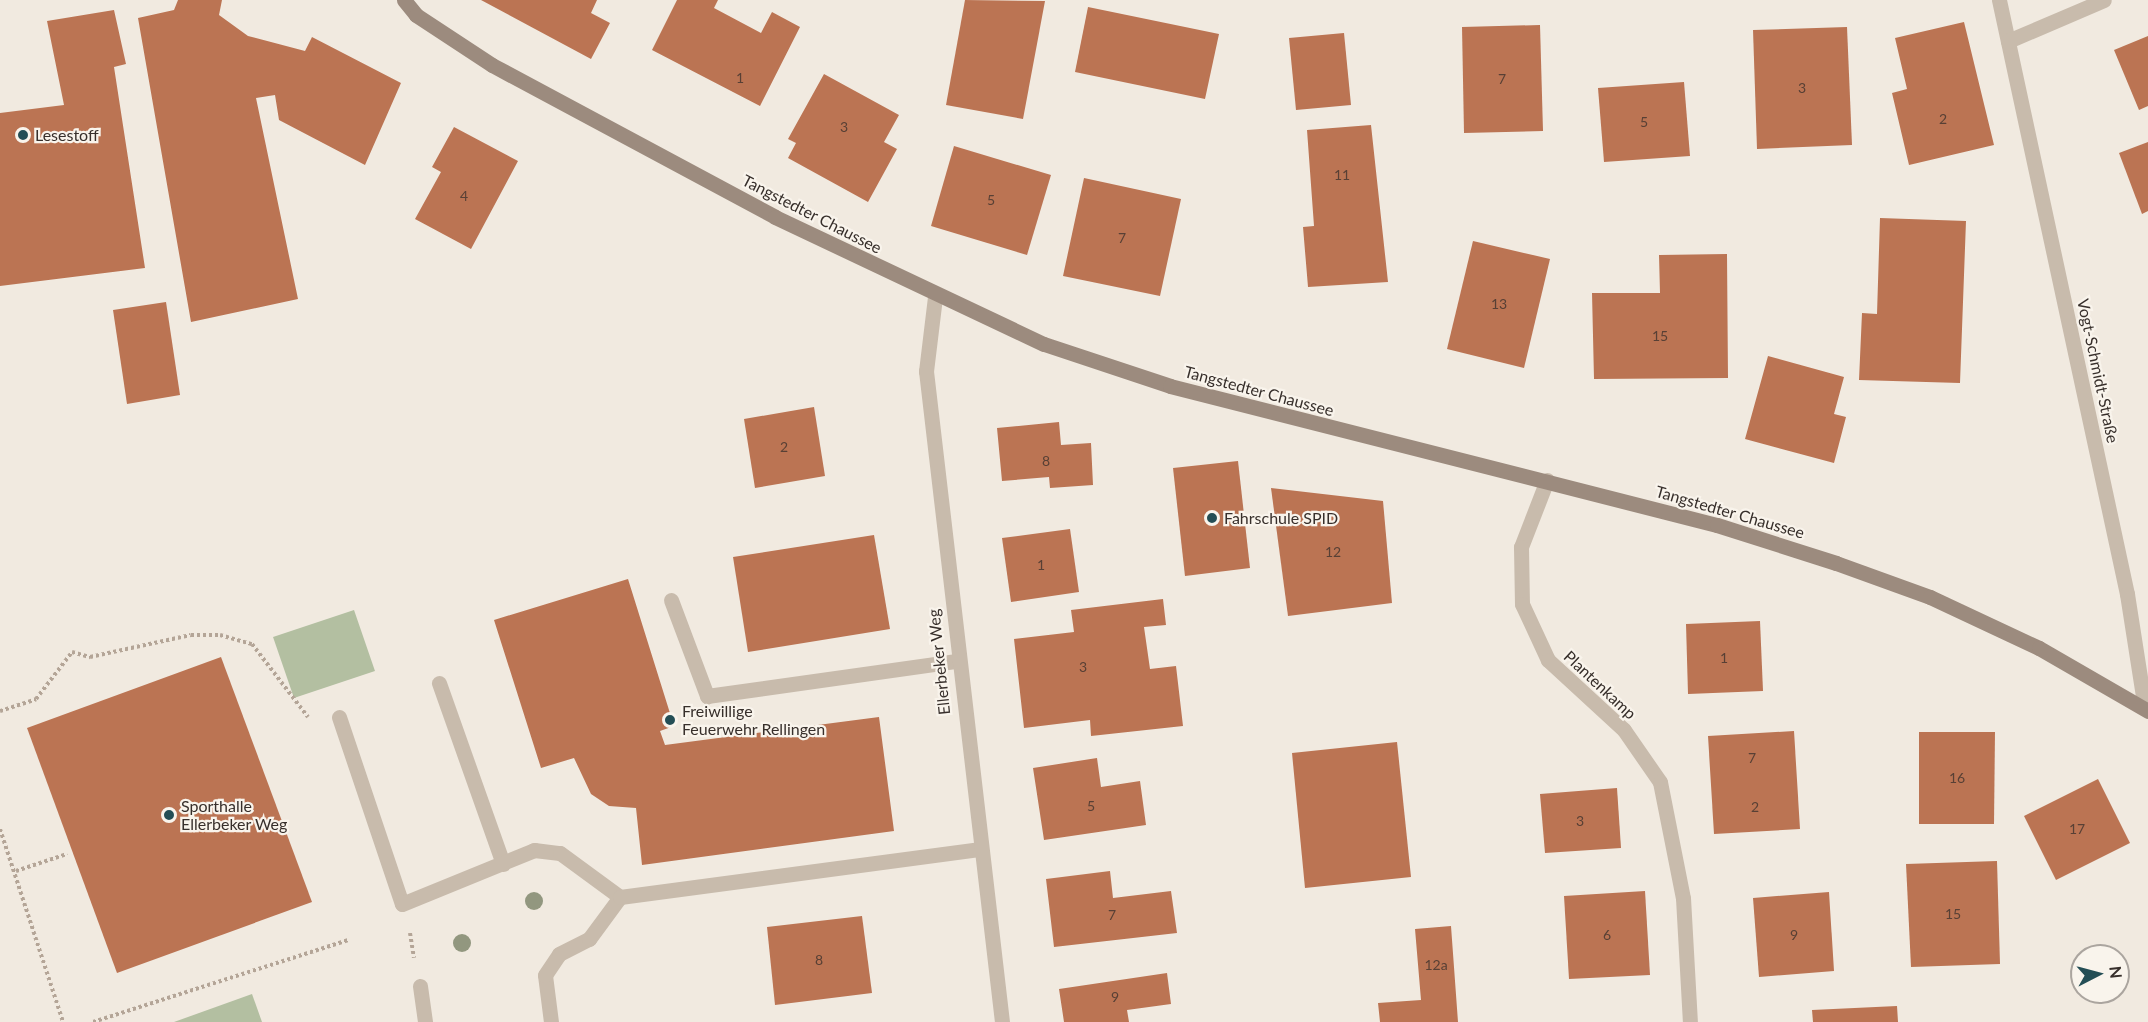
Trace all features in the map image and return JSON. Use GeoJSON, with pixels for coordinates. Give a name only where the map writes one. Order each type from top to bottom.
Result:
{"type":"FeatureCollection","features":[{"type":"Feature","properties":{"kind":"main road","name":"Tangstedter Chaussee"},"geometry":{"type":"LineString","coordinates":[[404,0],[417,15],[492,65],[935,297],[1044,344],[1170,386],[1717,525],[1930,597],[2039,648],[2147,710]]}},
{"type":"Feature","properties":{"kind":"street","name":"Vogt-Schmidt-Straße"},"geometry":{"type":"LineString","coordinates":[[1999,0],[2122,572],[2147,710]]}},
{"type":"Feature","properties":{"kind":"street"},"geometry":{"type":"LineString","coordinates":[[2008,41],[2104,0]]}},
{"type":"Feature","properties":{"kind":"street","name":"Ellerbeker Weg"},"geometry":{"type":"LineString","coordinates":[[935,297],[926,371],[957,661],[1002,1022]]}},
{"type":"Feature","properties":{"kind":"street","name":"Plantenkamp"},"geometry":{"type":"LineString","coordinates":[[1547,480],[1521,547],[1522,604],[1548,660],[1624,730],[1660,782],[1683,898],[1690,1022]]}},
{"type":"Feature","properties":{"kind":"street"},"geometry":{"type":"LineString","coordinates":[[671,600],[707,696],[957,661]]}},
{"type":"Feature","properties":{"kind":"street"},"geometry":{"type":"LineString","coordinates":[[439,683],[503,864]]}},
{"type":"Feature","properties":{"kind":"street"},"geometry":{"type":"LineString","coordinates":[[339,717],[402,903],[534,850],[560,853],[620,897],[980,849]]}},
{"type":"Feature","properties":{"kind":"street"},"geometry":{"type":"LineString","coordinates":[[551,1022],[545,975],[559,954],[589,939],[620,897]]}},
{"type":"Feature","properties":{"kind":"street"},"geometry":{"type":"LineString","coordinates":[[420,986],[425,1022]]}},
{"type":"Feature","properties":{"kind":"path"},"geometry":{"type":"LineString","coordinates":[[0,711],[36,699],[72,652],[90,657],[191,635],[220,635],[252,644],[313,723],[339,717]]}},
{"type":"Feature","properties":{"kind":"path"},"geometry":{"type":"LineString","coordinates":[[0,829],[16,871],[63,1022]]}},
{"type":"Feature","properties":{"kind":"path"},"geometry":{"type":"LineString","coordinates":[[16,871],[67,854]]}},
{"type":"Feature","properties":{"kind":"path"},"geometry":{"type":"LineString","coordinates":[[402,903],[420,986]]}},
{"type":"Feature","properties":{"kind":"path"},"geometry":{"type":"LineString","coordinates":[[93,1022],[350,940]]}},
{"type":"Feature","properties":{"kind":"green space"},"geometry":{"type":"Polygon","coordinates":[[[354,610],[375,671],[294,698],[273,637],[354,610]]]}},
{"type":"Feature","properties":{"kind":"green space"},"geometry":{"type":"Polygon","coordinates":[[[252,994],[262,1022],[174,1022],[252,994]]]}},
{"type":"Feature","properties":{"kind":"building"},"geometry":{"type":"Polygon","coordinates":[[[178,0],[222,0],[219,15],[248,36],[305,51],[312,37],[401,83],[365,165],[279,120],[275,95],[256,98],[298,299],[191,322],[138,18],[174,10],[178,0]]]}},
{"type":"Feature","properties":{"kind":"building"},"geometry":{"type":"Polygon","coordinates":[[[481,0],[597,0],[591,13],[610,23],[591,59],[481,0]]]}},
{"type":"Feature","properties":{"kind":"building"},"geometry":{"type":"Polygon","coordinates":[[[677,0],[718,0],[714,8],[761,33],[772,12],[800,27],[760,106],[652,50],[677,0]]]}},
{"type":"Feature","properties":{"kind":"building"},"geometry":{"type":"Polygon","coordinates":[[[965,0],[1045,1],[1023,119],[946,105],[965,0]]]}},
{"type":"Feature","properties":{"kind":"building"},"geometry":{"type":"Polygon","coordinates":[[[1088,7],[1219,34],[1205,99],[1075,72],[1088,7]]]}},
{"type":"Feature","properties":{"kind":"building"},"geometry":{"type":"Polygon","coordinates":[[[114,10],[126,64],[114,67],[145,268],[0,286],[0,113],[64,105],[47,21],[114,10]]]}},
{"type":"Feature","properties":{"kind":"building"},"geometry":{"type":"Polygon","coordinates":[[[1964,22],[1994,145],[1909,165],[1892,93],[1907,89],[1895,38],[1964,22]]]}},
{"type":"Feature","properties":{"kind":"building"},"geometry":{"type":"Polygon","coordinates":[[[1540,25],[1543,131],[1464,133],[1462,27],[1540,25]]]}},
{"type":"Feature","properties":{"kind":"building"},"geometry":{"type":"Polygon","coordinates":[[[1847,27],[1852,145],[1757,149],[1753,30],[1847,27]]]}},
{"type":"Feature","properties":{"kind":"building"},"geometry":{"type":"Polygon","coordinates":[[[1344,33],[1351,105],[1296,110],[1289,38],[1344,33]]]}},
{"type":"Feature","properties":{"kind":"building"},"geometry":{"type":"Polygon","coordinates":[[[2148,36],[2148,106],[2139,110],[2114,50],[2148,36]]]}},
{"type":"Feature","properties":{"kind":"building"},"geometry":{"type":"Polygon","coordinates":[[[824,74],[899,115],[884,142],[897,149],[868,202],[788,158],[796,143],[788,139],[824,74]]]}},
{"type":"Feature","properties":{"kind":"building"},"geometry":{"type":"Polygon","coordinates":[[[1684,82],[1690,156],[1604,162],[1598,88],[1684,82]]]}},
{"type":"Feature","properties":{"kind":"building"},"geometry":{"type":"Polygon","coordinates":[[[1371,125],[1388,282],[1308,287],[1303,227],[1314,226],[1307,130],[1371,125]]]}},
{"type":"Feature","properties":{"kind":"building"},"geometry":{"type":"Polygon","coordinates":[[[454,127],[518,161],[471,249],[415,219],[441,172],[432,167],[454,127]]]}},
{"type":"Feature","properties":{"kind":"building"},"geometry":{"type":"Polygon","coordinates":[[[2148,142],[2148,211],[2142,214],[2119,153],[2148,142]]]}},
{"type":"Feature","properties":{"kind":"building"},"geometry":{"type":"Polygon","coordinates":[[[954,146],[1051,175],[1027,255],[931,226],[954,146]]]}},
{"type":"Feature","properties":{"kind":"building"},"geometry":{"type":"Polygon","coordinates":[[[1084,178],[1181,199],[1160,296],[1063,276],[1084,178]]]}},
{"type":"Feature","properties":{"kind":"building"},"geometry":{"type":"Polygon","coordinates":[[[1880,218],[1966,221],[1960,383],[1859,380],[1862,313],[1877,314],[1880,218]]]}},
{"type":"Feature","properties":{"kind":"building"},"geometry":{"type":"Polygon","coordinates":[[[1473,241],[1550,259],[1524,368],[1447,349],[1473,241]]]}},
{"type":"Feature","properties":{"kind":"building"},"geometry":{"type":"Polygon","coordinates":[[[1727,254],[1728,378],[1594,379],[1592,293],[1660,293],[1659,255],[1727,254]]]}},
{"type":"Feature","properties":{"kind":"building"},"geometry":{"type":"Polygon","coordinates":[[[166,302],[180,395],[127,404],[113,310],[166,302]]]}},
{"type":"Feature","properties":{"kind":"building"},"geometry":{"type":"Polygon","coordinates":[[[1768,356],[1844,377],[1834,414],[1846,417],[1834,463],[1745,439],[1768,356]]]}},
{"type":"Feature","properties":{"kind":"building"},"geometry":{"type":"Polygon","coordinates":[[[814,407],[825,476],[755,488],[744,419],[814,407]]]}},
{"type":"Feature","properties":{"kind":"building"},"geometry":{"type":"Polygon","coordinates":[[[1059,422],[1061,445],[1091,443],[1093,485],[1050,488],[1049,477],[1002,481],[997,428],[1059,422]]]}},
{"type":"Feature","properties":{"kind":"building","name":"Fahrschule SPID"},"geometry":{"type":"Polygon","coordinates":[[[1238,461],[1250,568],[1185,576],[1173,468],[1238,461]]]}},
{"type":"Feature","properties":{"kind":"building"},"geometry":{"type":"Polygon","coordinates":[[[1271,488],[1383,501],[1392,603],[1288,616],[1271,488]]]}},
{"type":"Feature","properties":{"kind":"building"},"geometry":{"type":"Polygon","coordinates":[[[1070,529],[1079,592],[1011,602],[1002,538],[1070,529]]]}},
{"type":"Feature","properties":{"kind":"building"},"geometry":{"type":"Polygon","coordinates":[[[874,535],[890,629],[748,652],[733,557],[874,535]]]}},
{"type":"Feature","properties":{"kind":"building"},"geometry":{"type":"Polygon","coordinates":[[[628,579],[674,726],[660,731],[665,745],[879,717],[894,831],[642,865],[636,808],[609,806],[591,794],[574,758],[541,768],[494,620],[628,579]]]}},
{"type":"Feature","properties":{"kind":"building"},"geometry":{"type":"Polygon","coordinates":[[[1163,599],[1166,625],[1144,627],[1150,669],[1176,666],[1183,726],[1091,736],[1090,720],[1024,728],[1014,639],[1074,632],[1071,610],[1163,599]]]}},
{"type":"Feature","properties":{"kind":"building"},"geometry":{"type":"Polygon","coordinates":[[[1760,621],[1763,691],[1688,694],[1686,624],[1760,621]]]}},
{"type":"Feature","properties":{"kind":"building","name":"Sporthalle Ellerbeker Weg"},"geometry":{"type":"Polygon","coordinates":[[[221,657],[312,902],[117,973],[27,728],[221,657]]]}},
{"type":"Feature","properties":{"kind":"building"},"geometry":{"type":"Polygon","coordinates":[[[1794,731],[1800,829],[1714,834],[1708,736],[1794,731]]]}},
{"type":"Feature","properties":{"kind":"building"},"geometry":{"type":"Polygon","coordinates":[[[1919,732],[1995,732],[1994,824],[1919,824],[1919,732]]]}},
{"type":"Feature","properties":{"kind":"building"},"geometry":{"type":"Polygon","coordinates":[[[1397,742],[1411,877],[1305,888],[1292,753],[1397,742]]]}},
{"type":"Feature","properties":{"kind":"building"},"geometry":{"type":"Polygon","coordinates":[[[1097,758],[1101,787],[1140,781],[1146,825],[1044,840],[1033,768],[1097,758]]]}},
{"type":"Feature","properties":{"kind":"building"},"geometry":{"type":"Polygon","coordinates":[[[2098,779],[2130,843],[2056,880],[2024,816],[2098,779]]]}},
{"type":"Feature","properties":{"kind":"building"},"geometry":{"type":"Polygon","coordinates":[[[1617,788],[1621,848],[1545,853],[1540,794],[1617,788]]]}},
{"type":"Feature","properties":{"kind":"building"},"geometry":{"type":"Polygon","coordinates":[[[1997,861],[2000,964],[1911,967],[1906,864],[1997,861]]]}},
{"type":"Feature","properties":{"kind":"building"},"geometry":{"type":"Polygon","coordinates":[[[1110,871],[1113,898],[1171,891],[1177,933],[1054,947],[1046,879],[1110,871]]]}},
{"type":"Feature","properties":{"kind":"building"},"geometry":{"type":"Polygon","coordinates":[[[1645,891],[1650,975],[1569,979],[1564,896],[1645,891]]]}},
{"type":"Feature","properties":{"kind":"building"},"geometry":{"type":"Polygon","coordinates":[[[1829,892],[1834,971],[1759,977],[1753,898],[1829,892]]]}},
{"type":"Feature","properties":{"kind":"building"},"geometry":{"type":"Polygon","coordinates":[[[862,916],[872,993],[775,1005],[767,927],[862,916]]]}},
{"type":"Feature","properties":{"kind":"building"},"geometry":{"type":"Polygon","coordinates":[[[1451,926],[1458,1022],[1380,1022],[1378,1003],[1421,1000],[1415,929],[1451,926]]]}},
{"type":"Feature","properties":{"kind":"building"},"geometry":{"type":"Polygon","coordinates":[[[1167,973],[1171,1004],[1127,1010],[1129,1022],[1064,1022],[1059,989],[1167,973]]]}},
{"type":"Feature","properties":{"kind":"building"},"geometry":{"type":"Polygon","coordinates":[[[1897,1006],[1898,1022],[1813,1022],[1812,1010],[1897,1006]]]}},
{"type":"Feature","properties":{"kind":"place","name":"Lesestoff"},"geometry":{"type":"Point","coordinates":[23,135]}},
{"type":"Feature","properties":{"kind":"place","name":"Fahrschule SPID"},"geometry":{"type":"Point","coordinates":[1212,518]}},
{"type":"Feature","properties":{"kind":"place","name":"Freiwillige Feuerwehr Rellingen"},"geometry":{"type":"Point","coordinates":[670,720]}},
{"type":"Feature","properties":{"kind":"place","name":"Sporthalle Ellerbeker Weg"},"geometry":{"type":"Point","coordinates":[169,815]}}]}
